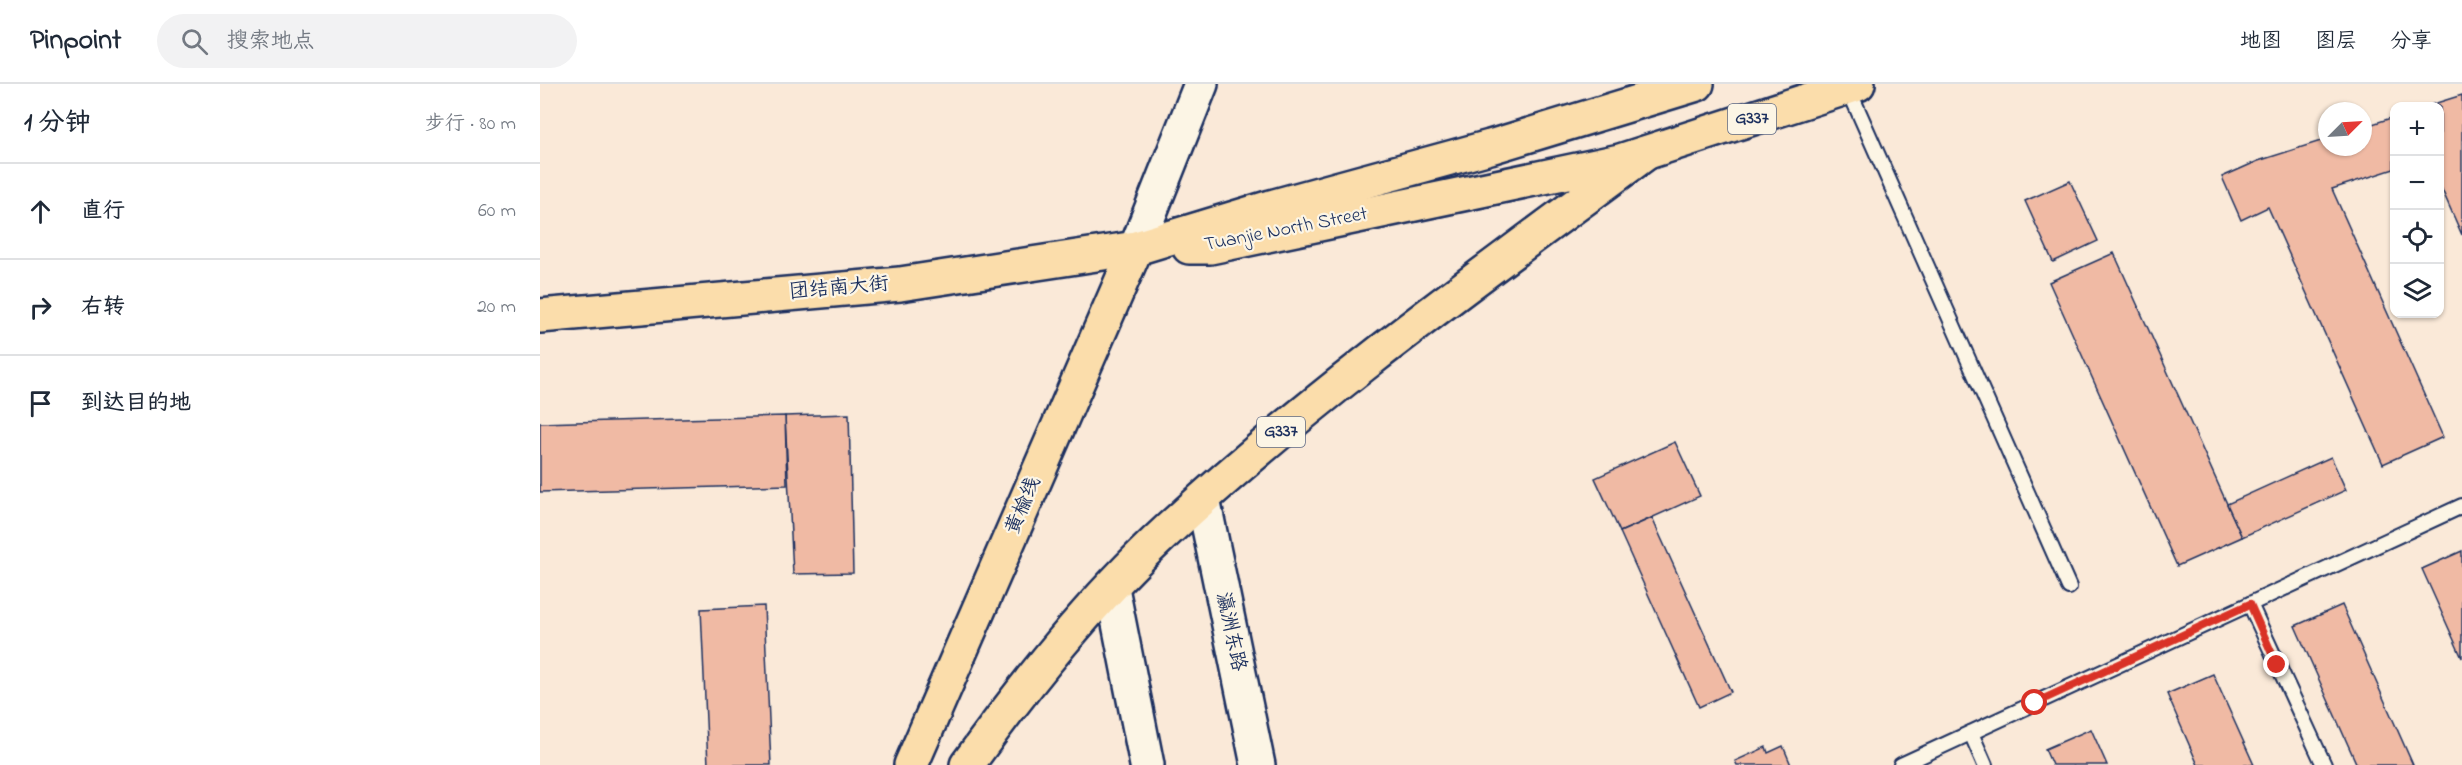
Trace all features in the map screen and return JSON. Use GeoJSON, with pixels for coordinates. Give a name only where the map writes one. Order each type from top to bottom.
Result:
{"type":"FeatureCollection","features":[{"type":"Feature","properties":{"kind":"highway","name":"Tuanjie North Street"},"geometry":{"type":"LineString","coordinates":[[1136,248],[1271,207],[1490,147],[1697,84]]}},
{"type":"Feature","properties":{"kind":"highway","name":"Tuanjie North Street"},"geometry":{"type":"LineString","coordinates":[[1136,248],[1210,247],[1609,163],[1853,86]]}},
{"type":"Feature","properties":{"kind":"highway","name":"G337"},"geometry":{"type":"LineString","coordinates":[[967,765],[1017,696],[1112,588],[1167,531],[1395,339],[1646,153]]}},
{"type":"Feature","properties":{"kind":"highway","name":"团结南大街"},"geometry":{"type":"LineString","coordinates":[[540,315],[900,284],[1136,248]]}},
{"type":"Feature","properties":{"kind":"highway","name":"黄榆线"},"geometry":{"type":"LineString","coordinates":[[911,765],[1136,248]]}},
{"type":"Feature","properties":{"kind":"street"},"geometry":{"type":"LineString","coordinates":[[1136,248],[1201,84]]}},
{"type":"Feature","properties":{"kind":"street","name":"瀛洲东路"},"geometry":{"type":"LineString","coordinates":[[1203,500],[1258,765]]}},
{"type":"Feature","properties":{"kind":"street"},"geometry":{"type":"LineString","coordinates":[[1112,588],[1147,765]]}},
{"type":"Feature","properties":{"kind":"lane"},"geometry":{"type":"LineString","coordinates":[[1853,86],[2069,587]]}},
{"type":"Feature","properties":{"kind":"lane"},"geometry":{"type":"LineString","coordinates":[[1900,765],[2462,506]]}},
{"type":"Feature","properties":{"kind":"lane"},"geometry":{"type":"LineString","coordinates":[[2250,604],[2324,765]]}},
{"type":"Feature","properties":{"kind":"lane"},"geometry":{"type":"LineString","coordinates":[[1971,733],[1985,765]]}},
{"type":"Feature","properties":{"kind":"building"},"geometry":{"type":"Polygon","coordinates":[[[2462,95],[2462,235],[2444,194],[2444,102],[2440,102],[2462,95]]]}},
{"type":"Feature","properties":{"kind":"building"},"geometry":{"type":"Polygon","coordinates":[[[2390,118],[2390,170],[2332,189],[2443,437],[2383,464],[2268,207],[2241,220],[2222,177],[2258,161],[2318,142],[2318,156],[2372,156],[2372,124],[2390,118]]]}},
{"type":"Feature","properties":{"kind":"building"},"geometry":{"type":"Polygon","coordinates":[[[2070,181],[2098,241],[2053,262],[2025,201],[2070,181]]]}},
{"type":"Feature","properties":{"kind":"building"},"geometry":{"type":"Polygon","coordinates":[[[2114,253],[2242,537],[2177,566],[2049,282],[2114,253]]]}},
{"type":"Feature","properties":{"kind":"building"},"geometry":{"type":"Polygon","coordinates":[[[849,414],[853,573],[793,574],[785,416],[849,414]]]}},
{"type":"Feature","properties":{"kind":"building"},"geometry":{"type":"Polygon","coordinates":[[[785,416],[787,485],[540,492],[540,423],[785,416]]]}},
{"type":"Feature","properties":{"kind":"building"},"geometry":{"type":"Polygon","coordinates":[[[1675,442],[1700,496],[1620,532],[1595,478],[1675,442]]]}},
{"type":"Feature","properties":{"kind":"building"},"geometry":{"type":"Polygon","coordinates":[[[2331,457],[2346,490],[2242,537],[2227,504],[2331,457]]]}},
{"type":"Feature","properties":{"kind":"building"},"geometry":{"type":"Polygon","coordinates":[[[1652,518],[1731,692],[1699,707],[1620,532],[1652,518]]]}},
{"type":"Feature","properties":{"kind":"building"},"geometry":{"type":"Polygon","coordinates":[[[2462,551],[2462,658],[2422,569],[2462,551]]]}},
{"type":"Feature","properties":{"kind":"building"},"geometry":{"type":"Polygon","coordinates":[[[2342,605],[2413,765],[2357,765],[2295,626],[2342,605]]]}},
{"type":"Feature","properties":{"kind":"building"},"geometry":{"type":"Polygon","coordinates":[[[764,606],[771,765],[708,765],[701,609],[764,606]]]}},
{"type":"Feature","properties":{"kind":"building"},"geometry":{"type":"Polygon","coordinates":[[[2213,674],[2254,765],[2198,765],[2167,694],[2213,674]]]}},
{"type":"Feature","properties":{"kind":"building"},"geometry":{"type":"Polygon","coordinates":[[[2091,729],[2107,765],[2052,765],[2045,749],[2091,729]]]}},
{"type":"Feature","properties":{"kind":"building"},"geometry":{"type":"Polygon","coordinates":[[[1783,746],[1791,765],[1737,765],[1735,761],[1766,747],[1768,753],[1783,746]]]}},
{"type":"Feature","properties":{"kind":"route"},"geometry":{"type":"LineString","coordinates":[[2035,703],[2250,604],[2277,665]]}}]}
